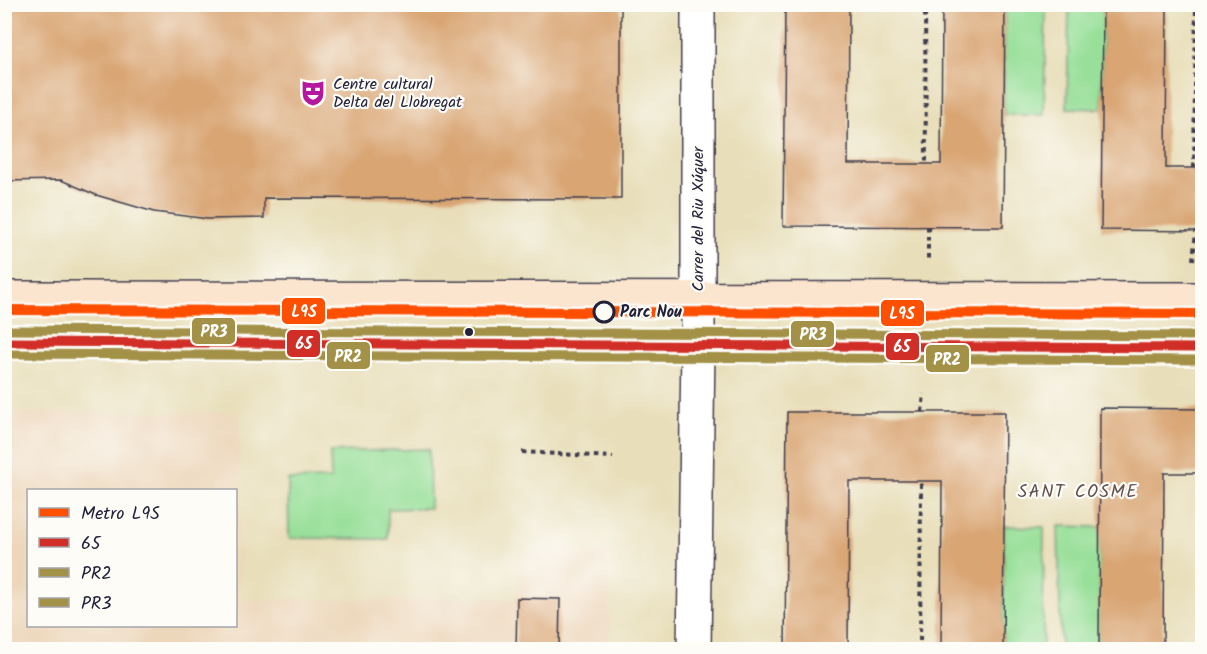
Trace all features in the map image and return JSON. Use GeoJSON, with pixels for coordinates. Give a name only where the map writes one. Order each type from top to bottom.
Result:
{"type":"FeatureCollection","features":[{"type":"Feature","properties":{"kind":"street","name":"Carrer del Riu Xúquer"},"geometry":{"type":"LineString","coordinates":[[693,650],[698,345],[698,4]]}},
{"type":"Feature","properties":{"kind":"street"},"geometry":{"type":"LineString","coordinates":[[4,298],[1203,300]]}},
{"type":"Feature","properties":{"kind":"street"},"geometry":{"type":"LineString","coordinates":[[4,342],[1203,348]]}},
{"type":"Feature","properties":{"kind":"path"},"geometry":{"type":"LineString","coordinates":[[925,4],[926,164]]}},
{"type":"Feature","properties":{"kind":"path"},"geometry":{"type":"LineString","coordinates":[[1194,168],[1196,4]]}},
{"type":"Feature","properties":{"kind":"path"},"geometry":{"type":"LineString","coordinates":[[928,227],[928,263]]}},
{"type":"Feature","properties":{"kind":"path"},"geometry":{"type":"LineString","coordinates":[[1192,266],[1196,231]]}},
{"type":"Feature","properties":{"kind":"path"},"geometry":{"type":"LineString","coordinates":[[922,412],[924,394]]}},
{"type":"Feature","properties":{"kind":"path"},"geometry":{"type":"LineString","coordinates":[[522,452],[613,457]]}},
{"type":"Feature","properties":{"kind":"path"},"geometry":{"type":"LineString","coordinates":[[920,650],[921,481]]}},
{"type":"Feature","properties":{"kind":"shaded area"},"geometry":{"type":"Polygon","coordinates":[[[5,412],[240,413],[240,600],[517,598],[518,551],[609,552],[611,649],[5,650],[5,412]]]}},
{"type":"Feature","properties":{"kind":"green space"},"geometry":{"type":"Polygon","coordinates":[[[1005,5],[1046,5],[1044,115],[1004,115],[1005,5]]]}},
{"type":"Feature","properties":{"kind":"green space"},"geometry":{"type":"Polygon","coordinates":[[[1069,5],[1103,5],[1102,109],[1067,108],[1069,5]]]}},
{"type":"Feature","properties":{"kind":"green space"},"geometry":{"type":"Polygon","coordinates":[[[429,449],[430,508],[388,509],[388,539],[289,538],[288,480],[331,479],[330,452],[429,449]]]}},
{"type":"Feature","properties":{"kind":"green space"},"geometry":{"type":"Polygon","coordinates":[[[1004,526],[1044,527],[1043,649],[1003,650],[1004,526]]]}},
{"type":"Feature","properties":{"kind":"green space"},"geometry":{"type":"Polygon","coordinates":[[[1058,526],[1100,527],[1099,649],[1061,649],[1058,526]]]}},
{"type":"Feature","properties":{"kind":"building","name":"Centre cultural Delta del Llobregat"},"geometry":{"type":"Polygon","coordinates":[[[4,4],[621,4],[621,199],[264,198],[264,218],[208,219],[154,212],[96,195],[61,180],[4,181],[4,4]]]}},
{"type":"Feature","properties":{"kind":"building"},"geometry":{"type":"Polygon","coordinates":[[[785,4],[849,4],[848,164],[941,164],[942,4],[1005,4],[1003,227],[783,226],[785,4]]]}},
{"type":"Feature","properties":{"kind":"building"},"geometry":{"type":"Polygon","coordinates":[[[1103,4],[1167,4],[1166,168],[1203,168],[1203,231],[1101,230],[1103,4]]]}},
{"type":"Feature","properties":{"kind":"building"},"geometry":{"type":"Polygon","coordinates":[[[1100,408],[1203,409],[1203,473],[1164,473],[1163,650],[1099,650],[1100,408]]]}},
{"type":"Feature","properties":{"kind":"building"},"geometry":{"type":"Polygon","coordinates":[[[787,412],[1005,412],[1003,650],[941,650],[942,481],[849,481],[848,650],[785,650],[787,412]]]}},
{"type":"Feature","properties":{"kind":"building"},"geometry":{"type":"Polygon","coordinates":[[[517,598],[560,599],[559,650],[516,650],[517,598]]]}},
{"type":"Feature","properties":{"kind":"metro line","name":"L9S"},"geometry":{"type":"LineString","coordinates":[[4,310],[1202,314]]}},
{"type":"Feature","properties":{"kind":"transit line","name":"PR3"},"geometry":{"type":"LineString","coordinates":[[4,330],[1202,336]]}},
{"type":"Feature","properties":{"kind":"transit line","name":"65"},"geometry":{"type":"LineString","coordinates":[[4,342],[1202,348]]}},
{"type":"Feature","properties":{"kind":"transit line","name":"PR2"},"geometry":{"type":"LineString","coordinates":[[4,354],[1202,360]]}},
{"type":"Feature","properties":{"kind":"place","name":"Centre cultural Delta del Llobregat"},"geometry":{"type":"Point","coordinates":[313,93]}},
{"type":"Feature","properties":{"kind":"place","name":"Parc Nou"},"geometry":{"type":"Point","coordinates":[604,312]}},
{"type":"Feature","properties":{"kind":"district","name":"SANT COSME"},"geometry":{"type":"Point","coordinates":[1078,492]}}]}
